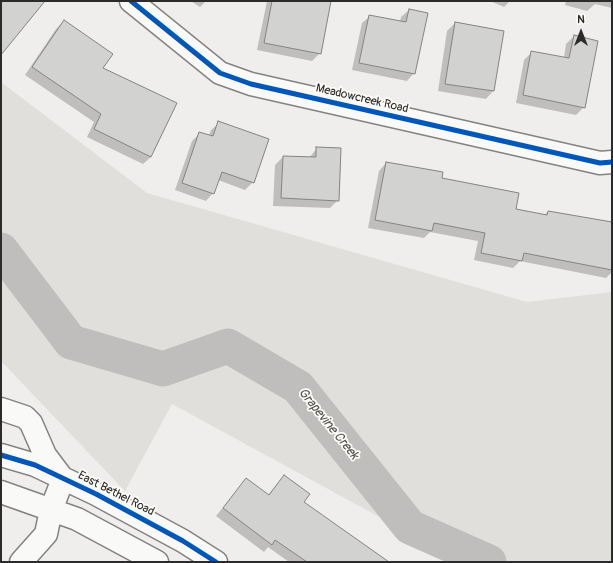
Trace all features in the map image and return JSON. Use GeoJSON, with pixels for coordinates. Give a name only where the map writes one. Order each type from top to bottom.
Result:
{"type":"FeatureCollection","features":[{"type":"Feature","properties":{"kind":"street","name":"Meadowcreek Road"},"geometry":{"type":"LineString","coordinates":[[131,1],[220,73],[251,84],[600,163],[612,162]]}},
{"type":"Feature","properties":{"kind":"street"},"geometry":{"type":"LineString","coordinates":[[1,409],[25,417],[31,423],[45,455],[64,479],[51,510],[46,534],[21,562]]}},
{"type":"Feature","properties":{"kind":"street","name":"East Bethel Road"},"geometry":{"type":"LineString","coordinates":[[1,455],[35,465],[64,479],[184,541],[216,562]]}},
{"type":"Feature","properties":{"kind":"street"},"geometry":{"type":"LineString","coordinates":[[1,492],[78,519],[157,562]]}},
{"type":"Feature","properties":{"kind":"shaded area"},"geometry":{"type":"Polygon","coordinates":[[[1,82],[147,193],[527,302],[612,292],[612,562],[462,562],[172,404],[125,491],[1,361],[1,82]]]}},
{"type":"Feature","properties":{"kind":"building"},"geometry":{"type":"Polygon","coordinates":[[[1,1],[45,1],[1,55],[1,1]]]}},
{"type":"Feature","properties":{"kind":"building"},"geometry":{"type":"Polygon","coordinates":[[[272,1],[331,1],[321,54],[264,43],[272,1]]]}},
{"type":"Feature","properties":{"kind":"building"},"geometry":{"type":"Polygon","coordinates":[[[409,9],[428,13],[415,74],[359,63],[369,15],[406,22],[409,9]]]}},
{"type":"Feature","properties":{"kind":"building"},"geometry":{"type":"Polygon","coordinates":[[[64,20],[113,54],[103,68],[177,103],[151,157],[94,129],[101,114],[32,67],[64,20]]]}},
{"type":"Feature","properties":{"kind":"building"},"geometry":{"type":"Polygon","coordinates":[[[455,22],[504,31],[494,91],[445,84],[455,22]]]}},
{"type":"Feature","properties":{"kind":"building"},"geometry":{"type":"Polygon","coordinates":[[[574,35],[598,41],[585,108],[523,95],[531,51],[569,58],[574,35]]]}},
{"type":"Feature","properties":{"kind":"building"},"geometry":{"type":"Polygon","coordinates":[[[218,121],[269,139],[254,183],[222,172],[214,194],[182,183],[199,132],[213,136],[218,121]]]}},
{"type":"Feature","properties":{"kind":"building"},"geometry":{"type":"Polygon","coordinates":[[[316,147],[341,148],[339,201],[281,198],[283,156],[316,157],[316,147]]]}},
{"type":"Feature","properties":{"kind":"building"},"geometry":{"type":"Polygon","coordinates":[[[386,162],[443,172],[442,178],[519,193],[516,209],[547,215],[548,211],[612,222],[612,270],[524,253],[522,261],[481,253],[485,233],[434,223],[432,231],[375,220],[386,162]]]}},
{"type":"Feature","properties":{"kind":"building"},"geometry":{"type":"Polygon","coordinates":[[[284,475],[310,494],[304,502],[389,562],[307,562],[275,540],[272,545],[223,508],[246,478],[269,495],[284,475]]]}},
{"type":"Feature","properties":{"kind":"waterway","name":"Grapevine Creek"},"geometry":{"type":"LineString","coordinates":[[1,250],[71,342],[163,369],[228,346],[298,387],[410,527],[489,562]]}},
{"type":"Feature","properties":{"kind":"cycle path"},"geometry":{"type":"LineString","coordinates":[[131,1],[220,73],[251,84],[600,163],[612,162]]}},
{"type":"Feature","properties":{"kind":"cycle path"},"geometry":{"type":"LineString","coordinates":[[1,455],[35,465],[96,494],[183,541],[216,562]]}}]}
